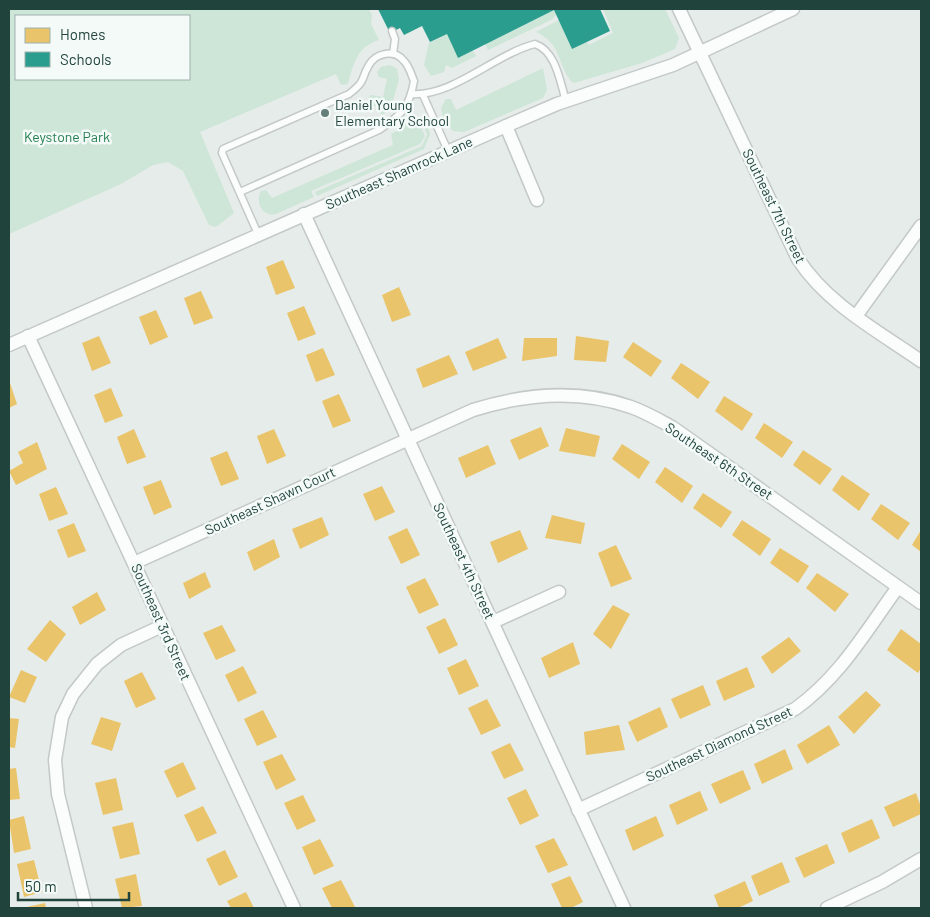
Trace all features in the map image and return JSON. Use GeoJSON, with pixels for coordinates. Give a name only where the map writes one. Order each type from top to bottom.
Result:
{"type":"FeatureCollection","features":[{"type":"Feature","properties":{"kind":"street","name":"Southeast 7th Street"},"geometry":{"type":"LineString","coordinates":[[679,9],[798,259],[809,276],[824,293],[921,361]]}},
{"type":"Feature","properties":{"kind":"street","name":"Southeast Shamrock Lane"},"geometry":{"type":"LineString","coordinates":[[9,345],[506,126],[566,101],[673,65],[792,9]]}},
{"type":"Feature","properties":{"kind":"street"},"geometry":{"type":"LineString","coordinates":[[506,126],[537,200]]}},
{"type":"Feature","properties":{"kind":"street","name":"Southeast 4th Street"},"geometry":{"type":"LineString","coordinates":[[304,214],[624,908]]}},
{"type":"Feature","properties":{"kind":"street"},"geometry":{"type":"LineString","coordinates":[[856,316],[921,226]]}},
{"type":"Feature","properties":{"kind":"street","name":"Southeast 3rd Street"},"geometry":{"type":"LineString","coordinates":[[28,336],[294,908]]}},
{"type":"Feature","properties":{"kind":"street","name":"Southeast 6th Street"},"geometry":{"type":"LineString","coordinates":[[407,439],[473,410],[506,400],[555,396],[587,397],[631,407],[672,427],[921,603]]}},
{"type":"Feature","properties":{"kind":"street","name":"Southeast Shawn Court"},"geometry":{"type":"LineString","coordinates":[[134,563],[407,439]]}},
{"type":"Feature","properties":{"kind":"street","name":"Southeast Diamond Street"},"geometry":{"type":"LineString","coordinates":[[578,810],[795,709],[816,694],[835,676],[898,586]]}},
{"type":"Feature","properties":{"kind":"street"},"geometry":{"type":"LineString","coordinates":[[493,622],[559,592]]}},
{"type":"Feature","properties":{"kind":"street"},"geometry":{"type":"LineString","coordinates":[[86,908],[58,794],[55,760],[62,717],[73,694],[97,664],[121,645],[162,626]]}},
{"type":"Feature","properties":{"kind":"street"},"geometry":{"type":"LineString","coordinates":[[827,908],[882,882],[921,859]]}},
{"type":"Feature","properties":{"kind":"lane"},"geometry":{"type":"LineString","coordinates":[[392,31],[395,39],[393,54]]}},
{"type":"Feature","properties":{"kind":"lane"},"geometry":{"type":"LineString","coordinates":[[411,94],[423,95],[442,88],[535,44],[543,47],[551,56],[566,101]]}},
{"type":"Feature","properties":{"kind":"lane"},"geometry":{"type":"LineString","coordinates":[[240,192],[378,130],[399,116],[406,108],[414,81],[404,60],[393,54],[384,54],[375,58],[369,65],[360,86],[350,94],[223,149],[222,153],[258,234]]}},
{"type":"Feature","properties":{"kind":"lane"},"geometry":{"type":"LineString","coordinates":[[423,95],[448,151]]}},
{"type":"Feature","properties":{"kind":"green space","name":"Keystone Park"},"geometry":{"type":"Polygon","coordinates":[[[9,9],[369,9],[372,15],[371,24],[379,40],[366,47],[357,57],[348,84],[341,85],[336,74],[200,132],[234,213],[216,227],[209,225],[183,171],[168,162],[153,165],[121,184],[9,234],[9,9]]]}},
{"type":"Feature","properties":{"kind":"green space"},"geometry":{"type":"Polygon","coordinates":[[[603,9],[665,9],[679,38],[675,49],[642,63],[574,83],[566,74],[555,48],[536,32],[559,20],[572,49],[587,42],[589,45],[613,33],[603,9]]]}},
{"type":"Feature","properties":{"kind":"green space"},"geometry":{"type":"Polygon","coordinates":[[[554,10],[556,15],[551,20],[488,50],[485,44],[554,10]]]}},
{"type":"Feature","properties":{"kind":"green space"},"geometry":{"type":"Polygon","coordinates":[[[447,34],[458,58],[473,51],[476,56],[452,68],[446,65],[444,72],[431,76],[424,65],[429,43],[447,34]]]}},
{"type":"Feature","properties":{"kind":"green space"},"geometry":{"type":"Polygon","coordinates":[[[390,65],[397,69],[399,79],[391,108],[382,115],[377,105],[371,108],[368,98],[371,95],[383,97],[387,79],[379,77],[377,72],[381,67],[390,65]]]}},
{"type":"Feature","properties":{"kind":"green space"},"geometry":{"type":"Polygon","coordinates":[[[543,68],[547,90],[543,98],[464,132],[453,131],[444,121],[441,108],[446,99],[451,99],[456,110],[543,68]]]}},
{"type":"Feature","properties":{"kind":"green space"},"geometry":{"type":"Polygon","coordinates":[[[415,115],[425,136],[420,144],[311,191],[314,197],[276,214],[267,213],[261,208],[259,195],[261,191],[266,190],[272,198],[393,145],[391,134],[402,128],[411,116],[415,115]]]}},
{"type":"Feature","properties":{"kind":"green space"},"geometry":{"type":"Polygon","coordinates":[[[421,117],[427,123],[430,134],[424,149],[317,196],[315,192],[422,146],[427,135],[421,117]]]}},
{"type":"Feature","properties":{"kind":"building: Homes"},"geometry":{"type":"Polygon","coordinates":[[[283,260],[295,288],[276,295],[266,267],[283,260]]]}},
{"type":"Feature","properties":{"kind":"building: Homes"},"geometry":{"type":"Polygon","coordinates":[[[399,287],[411,315],[392,322],[382,295],[399,287]]]}},
{"type":"Feature","properties":{"kind":"building: Homes"},"geometry":{"type":"Polygon","coordinates":[[[201,291],[213,318],[194,325],[184,298],[201,291]]]}},
{"type":"Feature","properties":{"kind":"building: Homes"},"geometry":{"type":"Polygon","coordinates":[[[304,306],[316,334],[298,341],[287,313],[304,306]]]}},
{"type":"Feature","properties":{"kind":"building: Homes"},"geometry":{"type":"Polygon","coordinates":[[[156,310],[168,337],[150,345],[139,317],[156,310]]]}},
{"type":"Feature","properties":{"kind":"building: Homes"},"geometry":{"type":"Polygon","coordinates":[[[99,336],[111,363],[92,371],[82,343],[99,336]]]}},
{"type":"Feature","properties":{"kind":"building: Homes"},"geometry":{"type":"Polygon","coordinates":[[[576,336],[609,341],[606,362],[574,360],[576,336]]]}},
{"type":"Feature","properties":{"kind":"building: Homes"},"geometry":{"type":"Polygon","coordinates":[[[498,338],[507,358],[473,371],[465,352],[498,338]]]}},
{"type":"Feature","properties":{"kind":"building: Homes"},"geometry":{"type":"Polygon","coordinates":[[[524,338],[557,338],[557,356],[522,361],[524,338]]]}},
{"type":"Feature","properties":{"kind":"building: Homes"},"geometry":{"type":"Polygon","coordinates":[[[633,342],[662,361],[651,377],[623,357],[633,342]]]}},
{"type":"Feature","properties":{"kind":"building: Homes"},"geometry":{"type":"Polygon","coordinates":[[[323,348],[335,375],[316,382],[306,355],[323,348]]]}},
{"type":"Feature","properties":{"kind":"building: Homes"},"geometry":{"type":"Polygon","coordinates":[[[449,355],[458,374],[423,388],[416,369],[449,355]]]}},
{"type":"Feature","properties":{"kind":"building: Homes"},"geometry":{"type":"Polygon","coordinates":[[[681,363],[710,382],[698,399],[671,378],[681,363]]]}},
{"type":"Feature","properties":{"kind":"building: Homes"},"geometry":{"type":"Polygon","coordinates":[[[9,380],[17,404],[9,408],[9,380]]]}},
{"type":"Feature","properties":{"kind":"building: Homes"},"geometry":{"type":"Polygon","coordinates":[[[111,388],[123,416],[105,423],[94,395],[111,388]]]}},
{"type":"Feature","properties":{"kind":"building: Homes"},"geometry":{"type":"Polygon","coordinates":[[[339,394],[351,421],[333,428],[322,401],[339,394]]]}},
{"type":"Feature","properties":{"kind":"building: Homes"},"geometry":{"type":"Polygon","coordinates":[[[724,396],[753,414],[742,431],[715,411],[724,396]]]}},
{"type":"Feature","properties":{"kind":"building: Homes"},"geometry":{"type":"Polygon","coordinates":[[[764,423],[793,442],[782,458],[755,438],[764,423]]]}},
{"type":"Feature","properties":{"kind":"building: Homes"},"geometry":{"type":"Polygon","coordinates":[[[541,427],[549,446],[519,460],[510,440],[541,427]]]}},
{"type":"Feature","properties":{"kind":"building: Homes"},"geometry":{"type":"Polygon","coordinates":[[[566,428],[600,436],[595,457],[559,451],[566,428]]]}},
{"type":"Feature","properties":{"kind":"building: Homes"},"geometry":{"type":"Polygon","coordinates":[[[134,429],[146,457],[127,464],[117,437],[134,429]]]}},
{"type":"Feature","properties":{"kind":"building: Homes"},"geometry":{"type":"Polygon","coordinates":[[[274,429],[286,456],[267,464],[257,436],[274,429]]]}},
{"type":"Feature","properties":{"kind":"building: Homes"},"geometry":{"type":"Polygon","coordinates":[[[37,442],[47,469],[16,485],[9,471],[23,463],[18,452],[37,442]]]}},
{"type":"Feature","properties":{"kind":"building: Homes"},"geometry":{"type":"Polygon","coordinates":[[[622,444],[650,462],[639,479],[612,459],[622,444]]]}},
{"type":"Feature","properties":{"kind":"building: Homes"},"geometry":{"type":"Polygon","coordinates":[[[488,445],[496,464],[466,478],[458,458],[488,445]]]}},
{"type":"Feature","properties":{"kind":"building: Homes"},"geometry":{"type":"Polygon","coordinates":[[[803,450],[832,469],[820,485],[793,465],[803,450]]]}},
{"type":"Feature","properties":{"kind":"building: Homes"},"geometry":{"type":"Polygon","coordinates":[[[227,451],[239,479],[221,486],[210,458],[227,451]]]}},
{"type":"Feature","properties":{"kind":"building: Homes"},"geometry":{"type":"Polygon","coordinates":[[[665,467],[693,486],[682,503],[655,482],[665,467]]]}},
{"type":"Feature","properties":{"kind":"building: Homes"},"geometry":{"type":"Polygon","coordinates":[[[842,475],[870,494],[859,511],[832,490],[842,475]]]}},
{"type":"Feature","properties":{"kind":"building: Homes"},"geometry":{"type":"Polygon","coordinates":[[[161,480],[172,507],[154,515],[143,487],[161,480]]]}},
{"type":"Feature","properties":{"kind":"building: Homes"},"geometry":{"type":"Polygon","coordinates":[[[382,486],[395,512],[375,521],[363,494],[382,486]]]}},
{"type":"Feature","properties":{"kind":"building: Homes"},"geometry":{"type":"Polygon","coordinates":[[[56,487],[68,514],[49,521],[39,494],[56,487]]]}},
{"type":"Feature","properties":{"kind":"building: Homes"},"geometry":{"type":"Polygon","coordinates":[[[703,493],[732,512],[721,528],[693,508],[703,493]]]}},
{"type":"Feature","properties":{"kind":"building: Homes"},"geometry":{"type":"Polygon","coordinates":[[[881,504],[910,523],[898,540],[871,519],[881,504]]]}},
{"type":"Feature","properties":{"kind":"building: Homes"},"geometry":{"type":"Polygon","coordinates":[[[552,515],[585,523],[581,544],[545,538],[552,515]]]}},
{"type":"Feature","properties":{"kind":"building: Homes"},"geometry":{"type":"Polygon","coordinates":[[[322,517],[329,535],[300,549],[292,529],[322,517]]]}},
{"type":"Feature","properties":{"kind":"building: Homes"},"geometry":{"type":"Polygon","coordinates":[[[742,520],[771,539],[760,556],[732,535],[742,520]]]}},
{"type":"Feature","properties":{"kind":"building: Homes"},"geometry":{"type":"Polygon","coordinates":[[[74,523],[86,551],[68,558],[57,530],[74,523]]]}},
{"type":"Feature","properties":{"kind":"building: Homes"},"geometry":{"type":"Polygon","coordinates":[[[407,528],[420,555],[401,564],[388,537],[407,528]]]}},
{"type":"Feature","properties":{"kind":"building: Homes"},"geometry":{"type":"Polygon","coordinates":[[[520,530],[528,549],[498,563],[490,542],[520,530]]]}},
{"type":"Feature","properties":{"kind":"building: Homes"},"geometry":{"type":"Polygon","coordinates":[[[921,530],[921,552],[912,545],[921,530]]]}},
{"type":"Feature","properties":{"kind":"building: Homes"},"geometry":{"type":"Polygon","coordinates":[[[274,539],[280,557],[254,571],[247,552],[274,539]]]}},
{"type":"Feature","properties":{"kind":"building: Homes"},"geometry":{"type":"Polygon","coordinates":[[[616,545],[632,579],[611,587],[598,553],[616,545]]]}},
{"type":"Feature","properties":{"kind":"building: Homes"},"geometry":{"type":"Polygon","coordinates":[[[780,548],[809,566],[798,583],[770,563],[780,548]]]}},
{"type":"Feature","properties":{"kind":"building: Homes"},"geometry":{"type":"Polygon","coordinates":[[[205,572],[211,587],[189,599],[183,583],[205,572]]]}},
{"type":"Feature","properties":{"kind":"building: Homes"},"geometry":{"type":"Polygon","coordinates":[[[817,573],[849,594],[835,612],[806,588],[817,573]]]}},
{"type":"Feature","properties":{"kind":"building: Homes"},"geometry":{"type":"Polygon","coordinates":[[[425,578],[439,605],[419,614],[406,587],[425,578]]]}},
{"type":"Feature","properties":{"kind":"building: Homes"},"geometry":{"type":"Polygon","coordinates":[[[97,592],[106,610],[80,625],[72,607],[97,592]]]}},
{"type":"Feature","properties":{"kind":"building: Homes"},"geometry":{"type":"Polygon","coordinates":[[[613,605],[630,614],[611,649],[593,634],[613,605]]]}},
{"type":"Feature","properties":{"kind":"building: Homes"},"geometry":{"type":"Polygon","coordinates":[[[445,618],[458,645],[439,654],[426,627],[445,618]]]}},
{"type":"Feature","properties":{"kind":"building: Homes"},"geometry":{"type":"Polygon","coordinates":[[[50,620],[66,634],[46,662],[27,649],[50,620]]]}},
{"type":"Feature","properties":{"kind":"building: Homes"},"geometry":{"type":"Polygon","coordinates":[[[222,625],[236,651],[216,660],[203,633],[222,625]]]}},
{"type":"Feature","properties":{"kind":"building: Homes"},"geometry":{"type":"Polygon","coordinates":[[[901,629],[921,644],[921,668],[918,673],[887,650],[901,629]]]}},
{"type":"Feature","properties":{"kind":"building: Homes"},"geometry":{"type":"Polygon","coordinates":[[[789,637],[801,651],[772,674],[761,657],[789,637]]]}},
{"type":"Feature","properties":{"kind":"building: Homes"},"geometry":{"type":"Polygon","coordinates":[[[573,642],[580,664],[549,678],[541,658],[573,642]]]}},
{"type":"Feature","properties":{"kind":"building: Homes"},"geometry":{"type":"Polygon","coordinates":[[[466,659],[479,686],[459,695],[447,668],[466,659]]]}},
{"type":"Feature","properties":{"kind":"building: Homes"},"geometry":{"type":"Polygon","coordinates":[[[243,666],[257,693],[238,702],[225,675],[243,666]]]}},
{"type":"Feature","properties":{"kind":"building: Homes"},"geometry":{"type":"Polygon","coordinates":[[[747,667],[755,687],[724,701],[716,681],[747,667]]]}},
{"type":"Feature","properties":{"kind":"building: Homes"},"geometry":{"type":"Polygon","coordinates":[[[21,670],[37,677],[25,703],[9,697],[21,670]]]}},
{"type":"Feature","properties":{"kind":"building: Homes"},"geometry":{"type":"Polygon","coordinates":[[[142,672],[156,699],[136,708],[124,681],[142,672]]]}},
{"type":"Feature","properties":{"kind":"building: Homes"},"geometry":{"type":"Polygon","coordinates":[[[703,685],[711,705],[680,719],[671,699],[703,685]]]}},
{"type":"Feature","properties":{"kind":"building: Homes"},"geometry":{"type":"Polygon","coordinates":[[[866,691],[881,705],[854,734],[838,717],[866,691]]]}},
{"type":"Feature","properties":{"kind":"building: Homes"},"geometry":{"type":"Polygon","coordinates":[[[487,699],[501,726],[481,735],[468,708],[487,699]]]}},
{"type":"Feature","properties":{"kind":"building: Homes"},"geometry":{"type":"Polygon","coordinates":[[[660,707],[668,727],[637,742],[628,722],[660,707]]]}},
{"type":"Feature","properties":{"kind":"building: Homes"},"geometry":{"type":"Polygon","coordinates":[[[263,710],[277,737],[257,746],[244,719],[263,710]]]}},
{"type":"Feature","properties":{"kind":"building: Homes"},"geometry":{"type":"Polygon","coordinates":[[[101,717],[121,723],[112,751],[91,744],[101,717]]]}},
{"type":"Feature","properties":{"kind":"building: Homes"},"geometry":{"type":"Polygon","coordinates":[[[9,718],[19,719],[15,748],[9,747],[9,718]]]}},
{"type":"Feature","properties":{"kind":"building: Homes"},"geometry":{"type":"Polygon","coordinates":[[[619,725],[625,750],[586,755],[584,732],[619,725]]]}},
{"type":"Feature","properties":{"kind":"building: Homes"},"geometry":{"type":"Polygon","coordinates":[[[829,725],[840,745],[807,764],[797,745],[829,725]]]}},
{"type":"Feature","properties":{"kind":"building: Homes"},"geometry":{"type":"Polygon","coordinates":[[[510,743],[524,770],[504,779],[491,752],[510,743]]]}},
{"type":"Feature","properties":{"kind":"building: Homes"},"geometry":{"type":"Polygon","coordinates":[[[785,749],[793,769],[762,784],[754,764],[785,749]]]}},
{"type":"Feature","properties":{"kind":"building: Homes"},"geometry":{"type":"Polygon","coordinates":[[[282,754],[296,780],[276,790],[263,762],[282,754]]]}},
{"type":"Feature","properties":{"kind":"building: Homes"},"geometry":{"type":"Polygon","coordinates":[[[183,762],[196,789],[177,798],[164,771],[183,762]]]}},
{"type":"Feature","properties":{"kind":"building: Homes"},"geometry":{"type":"Polygon","coordinates":[[[16,768],[20,799],[9,800],[9,769],[16,768]]]}},
{"type":"Feature","properties":{"kind":"building: Homes"},"geometry":{"type":"Polygon","coordinates":[[[743,770],[751,789],[720,804],[711,784],[743,770]]]}},
{"type":"Feature","properties":{"kind":"building: Homes"},"geometry":{"type":"Polygon","coordinates":[[[116,778],[123,810],[103,815],[95,783],[116,778]]]}},
{"type":"Feature","properties":{"kind":"building: Homes"},"geometry":{"type":"Polygon","coordinates":[[[526,789],[539,816],[520,825],[507,798],[526,789]]]}},
{"type":"Feature","properties":{"kind":"building: Homes"},"geometry":{"type":"Polygon","coordinates":[[[700,791],[708,810],[677,825],[669,805],[700,791]]]}},
{"type":"Feature","properties":{"kind":"building: Homes"},"geometry":{"type":"Polygon","coordinates":[[[916,793],[921,807],[921,814],[893,827],[884,807],[916,793]]]}},
{"type":"Feature","properties":{"kind":"building: Homes"},"geometry":{"type":"Polygon","coordinates":[[[303,795],[316,821],[297,830],[284,803],[303,795]]]}},
{"type":"Feature","properties":{"kind":"building: Homes"},"geometry":{"type":"Polygon","coordinates":[[[203,806],[217,833],[197,842],[184,815],[203,806]]]}},
{"type":"Feature","properties":{"kind":"building: Homes"},"geometry":{"type":"Polygon","coordinates":[[[24,816],[31,849],[14,853],[9,820],[24,816]]]}},
{"type":"Feature","properties":{"kind":"building: Homes"},"geometry":{"type":"Polygon","coordinates":[[[656,816],[664,836],[633,851],[625,830],[656,816]]]}},
{"type":"Feature","properties":{"kind":"building: Homes"},"geometry":{"type":"Polygon","coordinates":[[[872,819],[880,838],[849,853],[841,833],[872,819]]]}},
{"type":"Feature","properties":{"kind":"building: Homes"},"geometry":{"type":"Polygon","coordinates":[[[133,822],[140,854],[120,859],[112,827],[133,822]]]}},
{"type":"Feature","properties":{"kind":"building: Homes"},"geometry":{"type":"Polygon","coordinates":[[[554,838],[568,865],[548,873],[535,846],[554,838]]]}},
{"type":"Feature","properties":{"kind":"building: Homes"},"geometry":{"type":"Polygon","coordinates":[[[320,839],[334,866],[314,875],[302,847],[320,839]]]}},
{"type":"Feature","properties":{"kind":"building: Homes"},"geometry":{"type":"Polygon","coordinates":[[[827,844],[835,863],[804,878],[795,858],[827,844]]]}},
{"type":"Feature","properties":{"kind":"building: Homes"},"geometry":{"type":"Polygon","coordinates":[[[225,850],[238,877],[219,886],[206,859],[225,850]]]}},
{"type":"Feature","properties":{"kind":"building: Homes"},"geometry":{"type":"Polygon","coordinates":[[[34,860],[42,892],[24,897],[17,864],[34,860]]]}},
{"type":"Feature","properties":{"kind":"building: Homes"},"geometry":{"type":"Polygon","coordinates":[[[782,862],[790,882],[759,896],[751,876],[782,862]]]}},
{"type":"Feature","properties":{"kind":"building: Homes"},"geometry":{"type":"Polygon","coordinates":[[[136,874],[142,906],[122,908],[115,879],[136,874]]]}},
{"type":"Feature","properties":{"kind":"building: Homes"},"geometry":{"type":"Polygon","coordinates":[[[570,876],[583,902],[571,908],[562,908],[551,884],[570,876]]]}},
{"type":"Feature","properties":{"kind":"building: Homes"},"geometry":{"type":"Polygon","coordinates":[[[341,880],[355,907],[332,908],[322,888],[341,880]]]}},
{"type":"Feature","properties":{"kind":"building: Homes"},"geometry":{"type":"Polygon","coordinates":[[[745,881],[753,901],[738,908],[719,908],[714,895],[745,881]]]}},
{"type":"Feature","properties":{"kind":"building: Homes"},"geometry":{"type":"Polygon","coordinates":[[[246,892],[254,908],[231,908],[227,901],[246,892]]]}},
{"type":"Feature","properties":{"kind":"building: Homes"},"geometry":{"type":"Polygon","coordinates":[[[45,903],[46,908],[27,907],[45,903]]]}},
{"type":"Feature","properties":{"kind":"building: Schools","name":"Daniel Young Elementary School"},"geometry":{"type":"Polygon","coordinates":[[[378,9],[600,9],[610,31],[572,49],[554,10],[458,58],[447,34],[430,42],[422,26],[404,35],[400,28],[390,33],[378,9]]]}},
{"type":"Feature","properties":{"kind":"place","name":"Daniel Young Elementary School"},"geometry":{"type":"Point","coordinates":[325,113]}}]}
